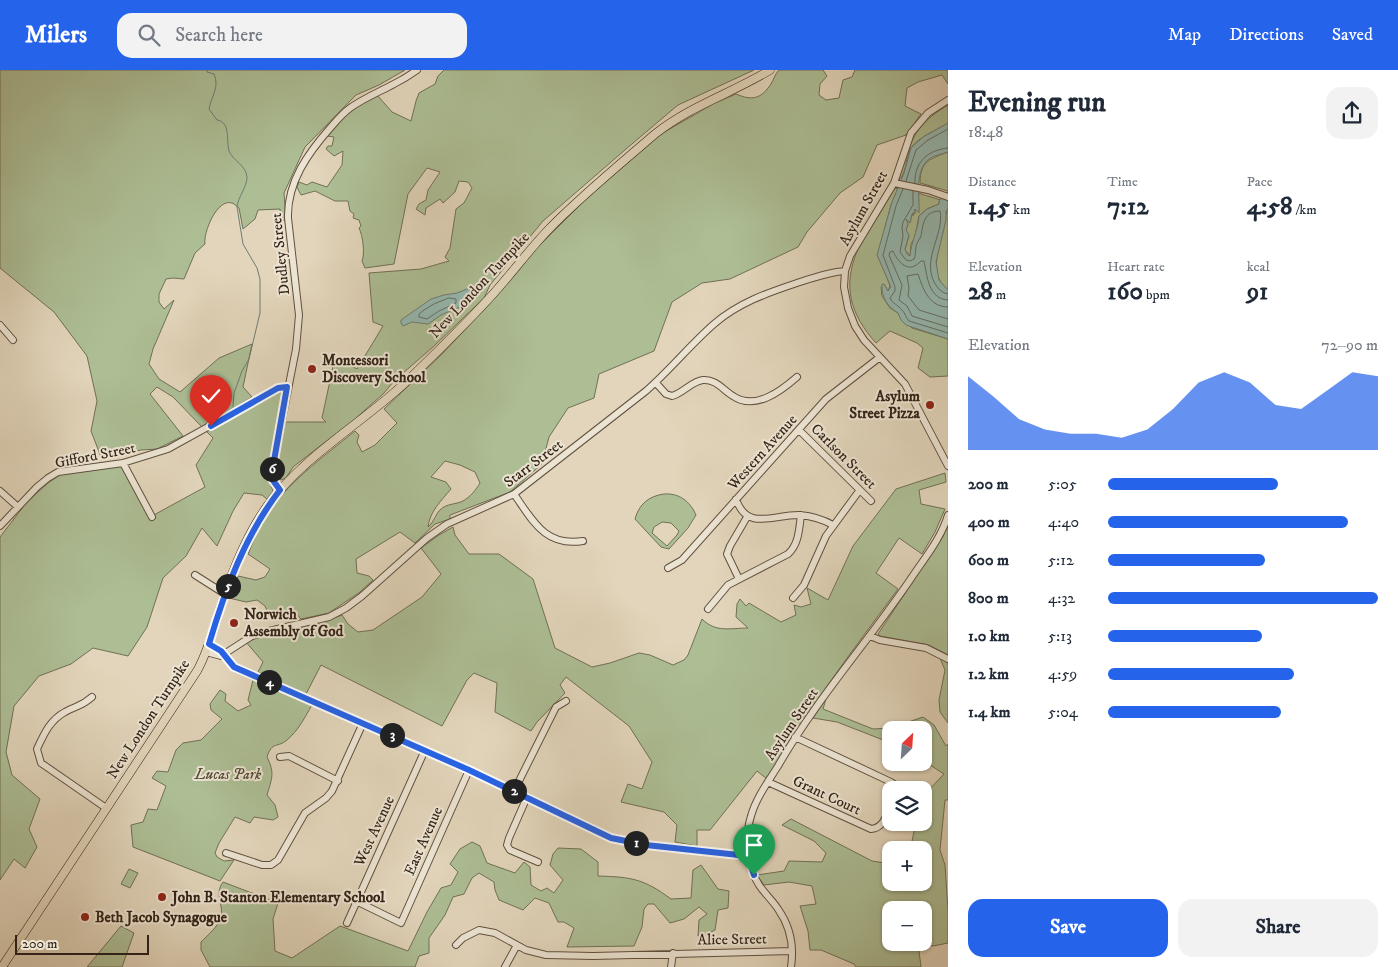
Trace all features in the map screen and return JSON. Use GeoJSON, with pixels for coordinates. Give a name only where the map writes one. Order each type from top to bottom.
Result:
{"type":"FeatureCollection","features":[{"type":"Feature","properties":{"kind":"main road","name":"New London Turnpike"},"geometry":{"type":"LineString","coordinates":[[2,967],[197,671],[207,648],[225,594],[254,529],[280,490],[305,465],[376,409],[408,380],[475,314],[532,247],[565,213],[655,134],[692,109],[770,70]]}},
{"type":"Feature","properties":{"kind":"street","name":"Dudley Street"},"geometry":{"type":"LineString","coordinates":[[280,490],[272,479],[272,472],[287,387],[296,349],[299,315],[288,204],[305,159],[312,148],[347,109],[395,84],[417,70]]}},
{"type":"Feature","properties":{"kind":"street","name":"Asylum Street"},"geometry":{"type":"LineString","coordinates":[[948,100],[928,113],[911,133],[896,184],[857,243],[846,271],[846,299],[851,318],[859,332],[905,384],[948,464]]}},
{"type":"Feature","properties":{"kind":"street"},"geometry":{"type":"LineString","coordinates":[[896,184],[920,188],[946,196]]}},
{"type":"Feature","properties":{"kind":"street","name":"Starr Street"},"geometry":{"type":"LineString","coordinates":[[224,655],[244,640],[258,634],[329,617],[346,608],[427,538],[447,524],[514,494],[656,382],[710,328],[732,310],[758,296],[810,279],[846,271]]}},
{"type":"Feature","properties":{"kind":"street"},"geometry":{"type":"LineString","coordinates":[[0,325],[13,340]]}},
{"type":"Feature","properties":{"kind":"street","name":"Western Avenue"},"geometry":{"type":"LineString","coordinates":[[668,568],[682,560],[826,399],[880,357]]}},
{"type":"Feature","properties":{"kind":"street"},"geometry":{"type":"LineString","coordinates":[[656,382],[666,394],[673,396],[699,381],[709,381],[721,387],[733,397],[750,402],[762,399],[783,389],[797,376]]}},
{"type":"Feature","properties":{"kind":"street","name":"Gifford Street"},"geometry":{"type":"LineString","coordinates":[[0,526],[37,487],[58,472],[122,463],[168,449],[278,388],[287,387]]}},
{"type":"Feature","properties":{"kind":"street","name":"Carlson Street"},"geometry":{"type":"LineString","coordinates":[[799,430],[871,501]]}},
{"type":"Feature","properties":{"kind":"street"},"geometry":{"type":"LineString","coordinates":[[122,463],[152,516]]}},
{"type":"Feature","properties":{"kind":"street"},"geometry":{"type":"LineString","coordinates":[[793,598],[804,585],[826,536],[859,490]]}},
{"type":"Feature","properties":{"kind":"street"},"geometry":{"type":"LineString","coordinates":[[0,491],[18,507]]}},
{"type":"Feature","properties":{"kind":"street"},"geometry":{"type":"LineString","coordinates":[[514,494],[538,528],[547,535],[565,542],[583,540]]}},
{"type":"Feature","properties":{"kind":"street"},"geometry":{"type":"LineString","coordinates":[[736,499],[738,506],[747,517],[756,520],[801,515],[827,521],[833,525]]}},
{"type":"Feature","properties":{"kind":"street"},"geometry":{"type":"LineString","coordinates":[[708,609],[728,585],[788,554],[793,549],[796,543],[801,515]]}},
{"type":"Feature","properties":{"kind":"street","name":"Asylum Street"},"geometry":{"type":"LineString","coordinates":[[791,967],[792,951],[786,922],[778,908],[758,884],[748,856],[747,835],[751,814],[794,737],[870,636],[939,537],[948,515]]}},
{"type":"Feature","properties":{"kind":"street"},"geometry":{"type":"LineString","coordinates":[[739,578],[727,554],[747,517]]}},
{"type":"Feature","properties":{"kind":"street"},"geometry":{"type":"LineString","coordinates":[[195,575],[225,594]]}},
{"type":"Feature","properties":{"kind":"street"},"geometry":{"type":"LineString","coordinates":[[870,636],[880,640],[928,649],[948,659]]}},
{"type":"Feature","properties":{"kind":"street"},"geometry":{"type":"LineString","coordinates":[[207,648],[219,657],[224,655],[237,669],[425,750],[620,840],[646,845],[748,856]]}},
{"type":"Feature","properties":{"kind":"street"},"geometry":{"type":"LineString","coordinates":[[92,697],[84,705],[66,711],[53,720],[37,749],[41,763],[106,808]]}},
{"type":"Feature","properties":{"kind":"street"},"geometry":{"type":"LineString","coordinates":[[514,790],[556,707],[566,701]]}},
{"type":"Feature","properties":{"kind":"street"},"geometry":{"type":"LineString","coordinates":[[226,854],[262,865],[271,865],[278,860],[305,814],[326,798],[338,781],[363,723]]}},
{"type":"Feature","properties":{"kind":"street"},"geometry":{"type":"LineString","coordinates":[[794,737],[889,781]]}},
{"type":"Feature","properties":{"kind":"street","name":"West Avenue"},"geometry":{"type":"LineString","coordinates":[[347,923],[425,750]]}},
{"type":"Feature","properties":{"kind":"street"},"geometry":{"type":"LineString","coordinates":[[280,756],[289,756],[338,781]]}},
{"type":"Feature","properties":{"kind":"street","name":"East Avenue"},"geometry":{"type":"LineString","coordinates":[[356,901],[401,923],[469,770]]}},
{"type":"Feature","properties":{"kind":"street","name":"Grant Court"},"geometry":{"type":"LineString","coordinates":[[768,782],[871,829],[875,829],[882,824]]}},
{"type":"Feature","properties":{"kind":"street"},"geometry":{"type":"LineString","coordinates":[[527,797],[507,846],[510,850],[538,862]]}},
{"type":"Feature","properties":{"kind":"street","name":"Alice Street"},"geometry":{"type":"LineString","coordinates":[[456,945],[463,938],[479,930],[495,933],[517,945],[546,955],[593,956],[792,951]]}},
{"type":"Feature","properties":{"kind":"street"},"geometry":{"type":"LineString","coordinates":[[505,967],[517,945]]}},
{"type":"Feature","properties":{"kind":"street"},"geometry":{"type":"LineString","coordinates":[[671,967],[673,953]]}},
{"type":"Feature","properties":{"kind":"green space"},"geometry":{"type":"Polygon","coordinates":[[[0,70],[405,70],[379,85],[356,95],[305,147],[284,193],[286,220],[281,221],[280,209],[258,210],[255,219],[243,229],[239,208],[232,203],[226,203],[216,211],[212,218],[206,232],[205,244],[195,253],[184,279],[166,279],[159,294],[159,302],[164,309],[174,300],[153,349],[149,364],[159,379],[180,392],[219,358],[252,344],[243,387],[252,397],[202,427],[173,397],[157,387],[150,394],[183,436],[157,449],[101,457],[91,431],[97,401],[87,356],[54,312],[0,268],[0,70]]]}},
{"type":"Feature","properties":{"kind":"green space"},"geometry":{"type":"Polygon","coordinates":[[[444,70],[754,70],[678,105],[626,149],[543,221],[490,285],[484,298],[434,346],[355,419],[293,467],[286,478],[281,480],[276,477],[274,471],[284,422],[326,422],[322,418],[335,357],[357,369],[383,326],[373,322],[369,273],[421,269],[449,261],[445,257],[450,248],[456,209],[464,203],[472,188],[468,182],[459,181],[455,192],[443,203],[440,199],[426,208],[425,215],[416,209],[419,204],[426,200],[428,190],[440,172],[427,168],[408,194],[394,264],[365,268],[362,261],[363,245],[359,228],[361,226],[359,220],[353,218],[354,214],[350,211],[348,201],[335,201],[315,191],[301,195],[297,187],[299,182],[307,185],[312,182],[327,187],[342,165],[343,151],[334,156],[326,149],[328,146],[332,146],[334,137],[327,136],[352,109],[377,95],[392,112],[411,121],[419,93],[435,84],[438,76],[444,70]]]}},
{"type":"Feature","properties":{"kind":"green space"},"geometry":{"type":"Polygon","coordinates":[[[779,70],[823,70],[827,76],[820,84],[819,95],[826,100],[839,98],[843,80],[852,77],[855,70],[948,70],[948,84],[942,75],[918,82],[907,88],[905,106],[921,114],[906,135],[877,145],[863,177],[840,193],[807,232],[798,247],[730,279],[702,283],[672,302],[654,351],[599,374],[594,398],[568,408],[549,437],[542,464],[510,492],[450,515],[450,519],[435,524],[415,543],[400,532],[356,559],[357,573],[369,576],[373,580],[360,592],[329,613],[301,619],[294,611],[268,613],[265,606],[257,600],[246,602],[229,598],[238,576],[256,580],[265,577],[270,569],[248,554],[262,523],[283,494],[305,472],[355,431],[359,435],[357,442],[362,452],[375,445],[397,423],[384,409],[442,354],[492,301],[530,255],[589,196],[661,134],[713,104],[736,94],[747,98],[760,96],[771,84],[779,70]],[[445,461],[431,477],[446,482],[451,489],[434,511],[428,527],[440,510],[445,506],[466,499],[480,483],[475,472],[445,461]]]}},
{"type":"Feature","properties":{"kind":"green space"},"geometry":{"type":"Polygon","coordinates":[[[948,105],[948,123],[914,144],[909,152],[903,174],[898,181],[914,137],[927,121],[948,105]]]}},
{"type":"Feature","properties":{"kind":"green space"},"geometry":{"type":"Polygon","coordinates":[[[948,152],[948,191],[920,183],[920,176],[924,165],[931,159],[948,152]]]}},
{"type":"Feature","properties":{"kind":"green space"},"geometry":{"type":"Polygon","coordinates":[[[895,188],[898,189],[891,205],[878,254],[890,286],[888,291],[884,284],[881,287],[882,296],[890,308],[898,313],[912,328],[948,339],[948,376],[930,377],[918,368],[923,348],[917,343],[890,331],[876,343],[860,321],[851,299],[850,275],[858,249],[895,188]]]}},
{"type":"Feature","properties":{"kind":"green space"},"geometry":{"type":"Polygon","coordinates":[[[918,193],[941,200],[939,204],[927,209],[919,216],[915,237],[911,244],[910,256],[905,250],[909,236],[906,230],[908,224],[906,219],[910,223],[912,212],[915,214],[915,209],[918,211],[918,193]]]}},
{"type":"Feature","properties":{"kind":"green space"},"geometry":{"type":"Polygon","coordinates":[[[948,208],[948,290],[938,278],[936,264],[948,208]]]}},
{"type":"Feature","properties":{"kind":"green space"},"geometry":{"type":"Polygon","coordinates":[[[280,392],[284,397],[269,480],[273,491],[267,499],[262,495],[244,493],[233,511],[217,546],[202,528],[186,556],[163,578],[147,627],[128,656],[93,648],[71,664],[39,676],[14,706],[6,752],[12,775],[40,799],[29,829],[37,847],[25,868],[14,859],[0,880],[0,537],[27,502],[61,474],[126,465],[152,516],[205,487],[196,465],[213,438],[206,431],[280,392]]]}},
{"type":"Feature","properties":{"kind":"green space"},"geometry":{"type":"Polygon","coordinates":[[[945,473],[946,482],[919,490],[921,504],[945,509],[935,532],[922,554],[899,538],[876,573],[898,589],[813,706],[767,779],[757,771],[710,830],[697,830],[697,846],[675,842],[677,825],[664,812],[621,802],[628,784],[642,789],[652,762],[629,726],[566,677],[560,685],[565,693],[537,722],[531,731],[495,712],[497,683],[474,673],[467,680],[442,726],[321,665],[306,694],[258,672],[263,662],[246,642],[269,634],[330,620],[342,615],[348,624],[358,632],[373,630],[422,597],[441,574],[421,548],[453,527],[455,535],[469,554],[499,554],[533,579],[555,648],[592,667],[639,653],[650,655],[673,665],[684,660],[688,655],[702,619],[718,628],[748,628],[736,617],[737,604],[740,599],[746,606],[749,603],[781,622],[796,615],[794,605],[801,607],[811,604],[807,588],[828,600],[853,546],[896,489],[945,473]]]}},
{"type":"Feature","properties":{"kind":"green space"},"geometry":{"type":"Polygon","coordinates":[[[669,494],[683,499],[691,506],[696,515],[688,528],[669,549],[661,547],[635,519],[639,509],[645,502],[659,495],[669,494]],[[662,522],[654,527],[652,533],[667,546],[679,531],[671,523],[662,522]]]}},
{"type":"Feature","properties":{"kind":"green space"},"geometry":{"type":"Polygon","coordinates":[[[948,527],[948,655],[929,645],[880,636],[878,634],[948,527]]]}},
{"type":"Feature","properties":{"kind":"green space"},"geometry":{"type":"Polygon","coordinates":[[[939,656],[948,663],[948,723],[940,712],[939,700],[945,670],[939,656]]]}},
{"type":"Feature","properties":{"kind":"green space","name":"Lucas Park"},"geometry":{"type":"Polygon","coordinates":[[[253,680],[312,705],[295,732],[284,742],[273,747],[267,757],[272,776],[267,795],[275,805],[278,817],[273,820],[254,817],[250,823],[235,817],[215,853],[217,857],[224,861],[234,860],[220,881],[133,847],[131,825],[143,822],[148,809],[157,810],[166,786],[152,778],[157,771],[168,772],[176,750],[183,743],[201,740],[222,719],[211,710],[210,704],[220,690],[226,694],[225,701],[238,711],[251,705],[248,700],[253,680]]]}},
{"type":"Feature","properties":{"kind":"green space"},"geometry":{"type":"Polygon","coordinates":[[[826,699],[823,709],[873,729],[882,728],[882,740],[837,722],[813,718],[826,699]]]}},
{"type":"Feature","properties":{"kind":"green space"},"geometry":{"type":"Polygon","coordinates":[[[923,717],[928,721],[911,721],[923,717]]]}},
{"type":"Feature","properties":{"kind":"green space"},"geometry":{"type":"Polygon","coordinates":[[[932,724],[946,746],[948,744],[948,800],[945,800],[940,850],[945,865],[948,943],[932,946],[932,901],[882,901],[882,951],[919,951],[921,967],[856,967],[854,964],[821,950],[810,950],[808,931],[800,906],[816,904],[812,886],[789,882],[764,885],[757,875],[784,871],[789,861],[822,862],[826,853],[814,841],[782,825],[791,819],[872,861],[882,863],[882,891],[932,891],[932,841],[912,841],[914,831],[932,831],[932,787],[944,774],[932,766],[932,724]]]}},
{"type":"Feature","properties":{"kind":"green space"},"geometry":{"type":"Polygon","coordinates":[[[472,842],[480,846],[487,863],[515,873],[524,862],[530,867],[531,885],[541,891],[547,888],[554,893],[563,880],[550,865],[553,854],[558,848],[581,849],[598,862],[598,876],[637,880],[653,887],[671,899],[691,898],[693,870],[701,865],[718,889],[729,891],[728,908],[718,910],[715,930],[698,936],[699,920],[707,914],[699,907],[684,919],[670,923],[654,904],[648,904],[644,909],[642,927],[634,946],[567,947],[574,928],[564,922],[558,922],[549,903],[535,898],[523,910],[499,900],[494,882],[479,873],[472,878],[464,894],[453,897],[445,915],[429,938],[429,953],[419,956],[415,967],[210,967],[201,950],[201,942],[220,921],[222,913],[219,891],[223,882],[278,903],[273,919],[275,951],[292,958],[340,926],[408,951],[441,888],[451,885],[458,872],[450,864],[460,849],[472,842]]]}},
{"type":"Feature","properties":{"kind":"green space"},"geometry":{"type":"Polygon","coordinates":[[[129,869],[138,873],[130,888],[121,884],[129,869]]]}},
{"type":"Feature","properties":{"kind":"green space"},"geometry":{"type":"Polygon","coordinates":[[[121,926],[134,933],[122,967],[87,967],[121,926]]]}},
{"type":"Feature","properties":{"kind":"water"},"geometry":{"type":"Polygon","coordinates":[[[948,123],[948,152],[929,159],[921,170],[919,213],[915,209],[910,223],[906,219],[908,224],[906,230],[909,235],[905,249],[910,256],[919,216],[927,209],[939,204],[939,201],[948,191],[946,220],[936,262],[939,280],[948,290],[948,339],[906,325],[901,320],[898,313],[888,304],[884,297],[882,284],[884,284],[888,291],[891,287],[877,255],[892,202],[904,173],[911,148],[923,137],[948,123]]]}},
{"type":"Feature","properties":{"kind":"water"},"geometry":{"type":"Polygon","coordinates":[[[467,289],[473,290],[478,294],[471,300],[463,301],[460,307],[441,315],[428,324],[412,322],[403,326],[401,323],[401,320],[431,299],[467,289]]]}},
{"type":"Feature","properties":{"kind":"waterway"},"geometry":{"type":"LineString","coordinates":[[207,70],[207,72],[214,74],[216,79],[215,92],[209,109],[217,120],[224,124],[229,151],[246,173],[247,181],[237,207],[243,244],[257,268],[260,279],[260,313],[249,359],[242,371],[234,393],[233,407]]}},
{"type":"Feature","properties":{"kind":"place","name":"Montessori Discovery School"},"geometry":{"type":"Point","coordinates":[312,369]}},
{"type":"Feature","properties":{"kind":"place","name":"Asylum Street Pizza"},"geometry":{"type":"Point","coordinates":[930,405]}},
{"type":"Feature","properties":{"kind":"place","name":"Norwich Assembly of God"},"geometry":{"type":"Point","coordinates":[234,623]}},
{"type":"Feature","properties":{"kind":"place","name":"John B. Stanton Elementary School"},"geometry":{"type":"Point","coordinates":[162,897]}},
{"type":"Feature","properties":{"kind":"place","name":"Beth Jacob Synagogue"},"geometry":{"type":"Point","coordinates":[85,917]}},
{"type":"Feature","properties":{"kind":"route"},"geometry":{"type":"LineString","coordinates":[[211,426],[278,388],[287,387],[272,472],[272,479],[280,490],[254,529],[225,594],[209,644],[221,651],[234,667],[514,790],[611,838],[646,845],[748,856],[754,875]]}}]}
